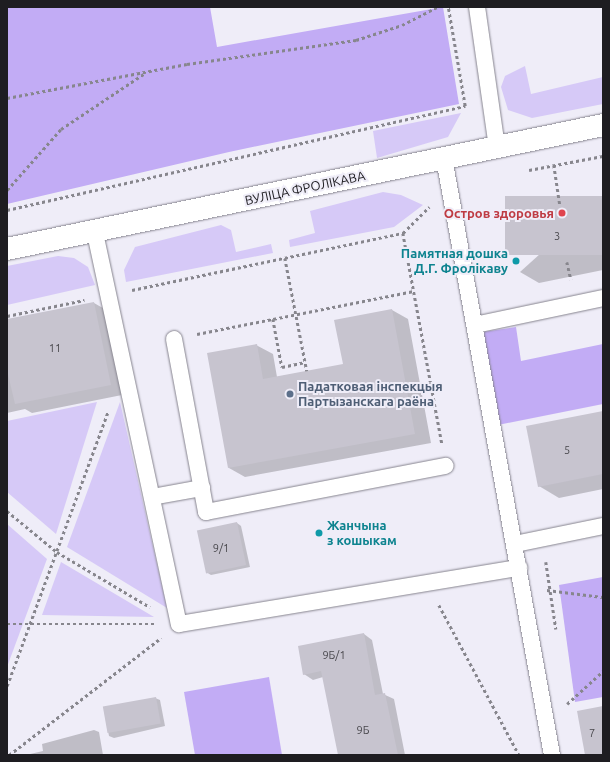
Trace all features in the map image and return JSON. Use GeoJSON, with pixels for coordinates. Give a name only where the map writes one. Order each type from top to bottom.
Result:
{"type":"FeatureCollection","features":[{"type":"Feature","properties":{"kind":"street","name":"ВУЛІЦА ФРОЛІКАВА"},"geometry":{"type":"LineString","coordinates":[[7,249],[95,233],[603,125]]}},
{"type":"Feature","properties":{"kind":"lane"},"geometry":{"type":"LineString","coordinates":[[477,7],[497,147]]}},
{"type":"Feature","properties":{"kind":"lane"},"geometry":{"type":"LineString","coordinates":[[444,158],[552,755]]}},
{"type":"Feature","properties":{"kind":"lane"},"geometry":{"type":"LineString","coordinates":[[95,233],[179,624],[519,568]]}},
{"type":"Feature","properties":{"kind":"lane"},"geometry":{"type":"LineString","coordinates":[[475,325],[603,298]]}},
{"type":"Feature","properties":{"kind":"lane"},"geometry":{"type":"LineString","coordinates":[[174,339],[206,512],[446,466]]}},
{"type":"Feature","properties":{"kind":"lane"},"geometry":{"type":"LineString","coordinates":[[152,498],[202,488]]}},
{"type":"Feature","properties":{"kind":"lane"},"geometry":{"type":"LineString","coordinates":[[515,544],[603,526]]}},
{"type":"Feature","properties":{"kind":"path"},"geometry":{"type":"LineString","coordinates":[[7,98],[147,71],[356,40],[402,25],[437,7]]}},
{"type":"Feature","properties":{"kind":"path"},"geometry":{"type":"LineString","coordinates":[[7,210],[465,106],[448,7]]}},
{"type":"Feature","properties":{"kind":"path"},"geometry":{"type":"LineString","coordinates":[[7,190],[61,129],[147,71]]}},
{"type":"Feature","properties":{"kind":"path"},"geometry":{"type":"LineString","coordinates":[[525,171],[603,156]]}},
{"type":"Feature","properties":{"kind":"path"},"geometry":{"type":"LineString","coordinates":[[554,165],[560,205]]}},
{"type":"Feature","properties":{"kind":"path"},"geometry":{"type":"LineString","coordinates":[[7,316],[403,233],[450,186]]}},
{"type":"Feature","properties":{"kind":"path"},"geometry":{"type":"LineString","coordinates":[[403,233],[446,466]]}},
{"type":"Feature","properties":{"kind":"path"},"geometry":{"type":"LineString","coordinates":[[285,258],[307,371]]}},
{"type":"Feature","properties":{"kind":"path"},"geometry":{"type":"LineString","coordinates":[[567,262],[572,286]]}},
{"type":"Feature","properties":{"kind":"path"},"geometry":{"type":"LineString","coordinates":[[174,339],[414,291]]}},
{"type":"Feature","properties":{"kind":"path"},"geometry":{"type":"LineString","coordinates":[[273,319],[282,367],[305,362]]}},
{"type":"Feature","properties":{"kind":"path"},"geometry":{"type":"LineString","coordinates":[[7,686],[110,406]]}},
{"type":"Feature","properties":{"kind":"path"},"geometry":{"type":"LineString","coordinates":[[7,511],[57,552],[179,624]]}},
{"type":"Feature","properties":{"kind":"path"},"geometry":{"type":"LineString","coordinates":[[542,538],[557,636]]}},
{"type":"Feature","properties":{"kind":"path"},"geometry":{"type":"LineString","coordinates":[[435,598],[519,755]]}},
{"type":"Feature","properties":{"kind":"path"},"geometry":{"type":"LineString","coordinates":[[7,624],[179,624]]}},
{"type":"Feature","properties":{"kind":"path"},"geometry":{"type":"LineString","coordinates":[[9,755],[179,624]]}},
{"type":"Feature","properties":{"kind":"path"},"geometry":{"type":"LineString","coordinates":[[567,703],[603,671]]}},
{"type":"Feature","properties":{"kind":"path"},"geometry":{"type":"LineString","coordinates":[[566,696],[569,711]]}},
{"type":"Feature","properties":{"kind":"shaded area"},"geometry":{"type":"Polygon","coordinates":[[[7,7],[210,7],[217,47],[443,7],[459,104],[229,152],[7,204],[7,7]]]}},
{"type":"Feature","properties":{"kind":"shaded area"},"geometry":{"type":"Polygon","coordinates":[[[525,66],[531,94],[603,77],[603,104],[532,118],[508,110],[501,87],[505,76],[525,66]]]}},
{"type":"Feature","properties":{"kind":"shaded area"},"geometry":{"type":"Polygon","coordinates":[[[461,113],[448,137],[377,158],[373,131],[461,113]]]}},
{"type":"Feature","properties":{"kind":"shaded area"},"geometry":{"type":"Polygon","coordinates":[[[383,192],[401,195],[423,205],[394,227],[290,247],[289,240],[315,233],[310,211],[383,192]]]}},
{"type":"Feature","properties":{"kind":"shaded area"},"geometry":{"type":"Polygon","coordinates":[[[221,225],[231,230],[236,252],[271,244],[273,253],[126,282],[124,270],[135,247],[221,225]]]}},
{"type":"Feature","properties":{"kind":"shaded area"},"geometry":{"type":"Polygon","coordinates":[[[58,256],[74,258],[88,267],[95,285],[7,305],[7,266],[58,256]]]}},
{"type":"Feature","properties":{"kind":"shaded area"},"geometry":{"type":"Polygon","coordinates":[[[516,327],[521,361],[603,344],[603,404],[498,425],[482,332],[516,327]]]}},
{"type":"Feature","properties":{"kind":"shaded area"},"geometry":{"type":"Polygon","coordinates":[[[97,402],[56,534],[7,492],[7,421],[97,402]]]}},
{"type":"Feature","properties":{"kind":"shaded area"},"geometry":{"type":"Polygon","coordinates":[[[120,402],[167,608],[67,547],[120,402]]]}},
{"type":"Feature","properties":{"kind":"shaded area"},"geometry":{"type":"Polygon","coordinates":[[[7,524],[47,559],[7,667],[7,524]]]}},
{"type":"Feature","properties":{"kind":"shaded area"},"geometry":{"type":"Polygon","coordinates":[[[61,562],[154,617],[42,615],[61,562]]]}},
{"type":"Feature","properties":{"kind":"shaded area"},"geometry":{"type":"Polygon","coordinates":[[[603,577],[603,697],[575,702],[559,585],[603,577]]]}},
{"type":"Feature","properties":{"kind":"shaded area"},"geometry":{"type":"Polygon","coordinates":[[[269,677],[282,755],[195,755],[184,692],[269,677]]]}},
{"type":"Feature","properties":{"kind":"building"},"geometry":{"type":"Polygon","coordinates":[[[505,196],[603,196],[603,255],[505,255],[505,196]]]}},
{"type":"Feature","properties":{"kind":"building"},"geometry":{"type":"Polygon","coordinates":[[[94,302],[111,385],[15,404],[7,370],[7,319],[94,302]]]}},
{"type":"Feature","properties":{"kind":"building"},"geometry":{"type":"Polygon","coordinates":[[[392,309],[415,434],[228,468],[207,353],[257,344],[263,379],[343,364],[334,320],[392,309]]]}},
{"type":"Feature","properties":{"kind":"building"},"geometry":{"type":"Polygon","coordinates":[[[603,411],[603,474],[538,487],[526,426],[603,411]]]}},
{"type":"Feature","properties":{"kind":"building"},"geometry":{"type":"Polygon","coordinates":[[[237,522],[246,565],[206,574],[197,531],[237,522]]]}},
{"type":"Feature","properties":{"kind":"building"},"geometry":{"type":"Polygon","coordinates":[[[364,633],[375,695],[385,693],[398,755],[338,755],[321,671],[303,675],[298,646],[364,633]]]}},
{"type":"Feature","properties":{"kind":"building"},"geometry":{"type":"Polygon","coordinates":[[[156,697],[161,724],[108,733],[103,706],[156,697]]]}},
{"type":"Feature","properties":{"kind":"building"},"geometry":{"type":"Polygon","coordinates":[[[603,706],[603,755],[585,755],[577,711],[603,706]]]}},
{"type":"Feature","properties":{"kind":"place","name":"Остров здоровья"},"geometry":{"type":"Point","coordinates":[562,213]}},
{"type":"Feature","properties":{"kind":"place","name":"Памятная дошка Д.Г. Фролікаву"},"geometry":{"type":"Point","coordinates":[516,261]}},
{"type":"Feature","properties":{"kind":"place","name":"Падатковая інспекцыя Партызанскага раёна"},"geometry":{"type":"Point","coordinates":[290,394]}},
{"type":"Feature","properties":{"kind":"place","name":"Жанчына з кошыкам"},"geometry":{"type":"Point","coordinates":[319,533]}}]}
